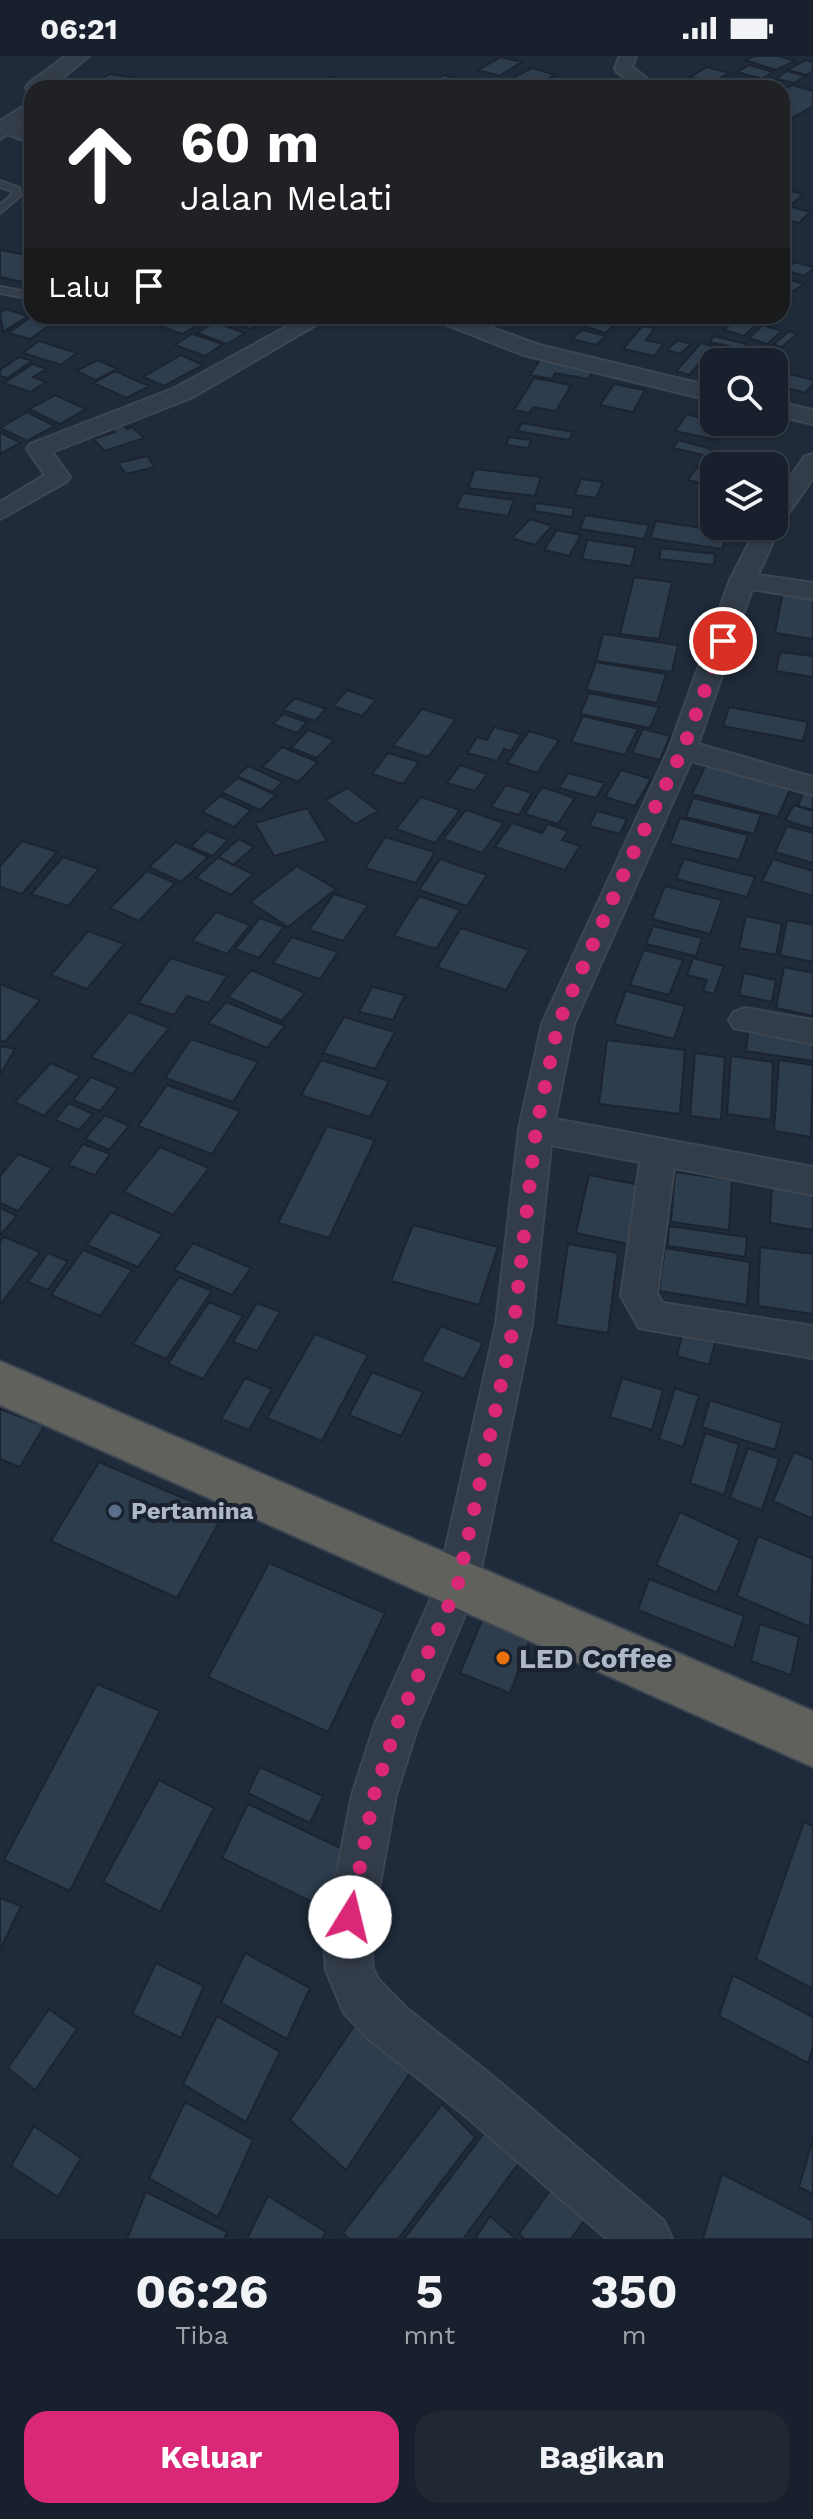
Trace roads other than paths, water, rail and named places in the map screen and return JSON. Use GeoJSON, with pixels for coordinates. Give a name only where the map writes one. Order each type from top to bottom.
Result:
{"type":"FeatureCollection","features":[{"type":"Feature","properties":{"kind":"highway"},"geometry":{"type":"LineString","coordinates":[[0,1382],[813,1739]]}},
{"type":"Feature","properties":{"kind":"street"},"geometry":{"type":"LineString","coordinates":[[48,80],[79,56]]}},
{"type":"Feature","properties":{"kind":"street"},"geometry":{"type":"LineString","coordinates":[[66,80],[96,56]]}},
{"type":"Feature","properties":{"kind":"street"},"geometry":{"type":"LineString","coordinates":[[628,56],[623,68],[638,80]]}},
{"type":"Feature","properties":{"kind":"street"},"geometry":{"type":"LineString","coordinates":[[1,125],[24,101]]}},
{"type":"Feature","properties":{"kind":"street"},"geometry":{"type":"LineString","coordinates":[[1,125],[24,112]]}},
{"type":"Feature","properties":{"kind":"street"},"geometry":{"type":"LineString","coordinates":[[1,125],[24,135]]}},
{"type":"Feature","properties":{"kind":"street"},"geometry":{"type":"LineString","coordinates":[[0,512],[58,477],[38,449],[183,393],[307,324]]}},
{"type":"Feature","properties":{"kind":"street"},"geometry":{"type":"LineString","coordinates":[[462,324],[532,350],[700,391]]}},
{"type":"Feature","properties":{"kind":"street"},"geometry":{"type":"LineString","coordinates":[[788,411],[813,417]]}},
{"type":"Feature","properties":{"kind":"street"},"geometry":{"type":"LineString","coordinates":[[788,498],[813,461]]}},
{"type":"Feature","properties":{"kind":"street"},"geometry":{"type":"LineString","coordinates":[[646,2239],[479,2096],[388,2024],[361,1996],[350,1970],[347,1939],[374,1795],[397,1724],[458,1584],[514,1324],[536,1129],[558,1024],[628,864],[683,749],[743,580],[763,540]]}},
{"type":"Feature","properties":{"kind":"street"},"geometry":{"type":"LineString","coordinates":[[743,580],[813,591]]}},
{"type":"Feature","properties":{"kind":"street"},"geometry":{"type":"LineString","coordinates":[[683,749],[813,786]]}},
{"type":"Feature","properties":{"kind":"street"},"geometry":{"type":"LineString","coordinates":[[745,1020],[813,1032]]}},
{"type":"Feature","properties":{"kind":"street"},"geometry":{"type":"LineString","coordinates":[[536,1129],[813,1181]]}},
{"type":"Feature","properties":{"kind":"street"},"geometry":{"type":"LineString","coordinates":[[659,1152],[639,1296],[642,1305],[652,1317],[813,1342]]}},
{"type":"Feature","properties":{"kind":"lane"},"geometry":{"type":"LineString","coordinates":[[0,184],[16,190],[16,196],[0,210]]}},
{"type":"Feature","properties":{"kind":"lane"},"geometry":{"type":"LineString","coordinates":[[0,290],[24,294]]}},
{"type":"Feature","properties":{"kind":"place","name":"Pertamina"},"geometry":{"type":"Point","coordinates":[115,1511]}},
{"type":"Feature","properties":{"kind":"place","name":"LED Coffee"},"geometry":{"type":"Point","coordinates":[503,1658]}}]}
